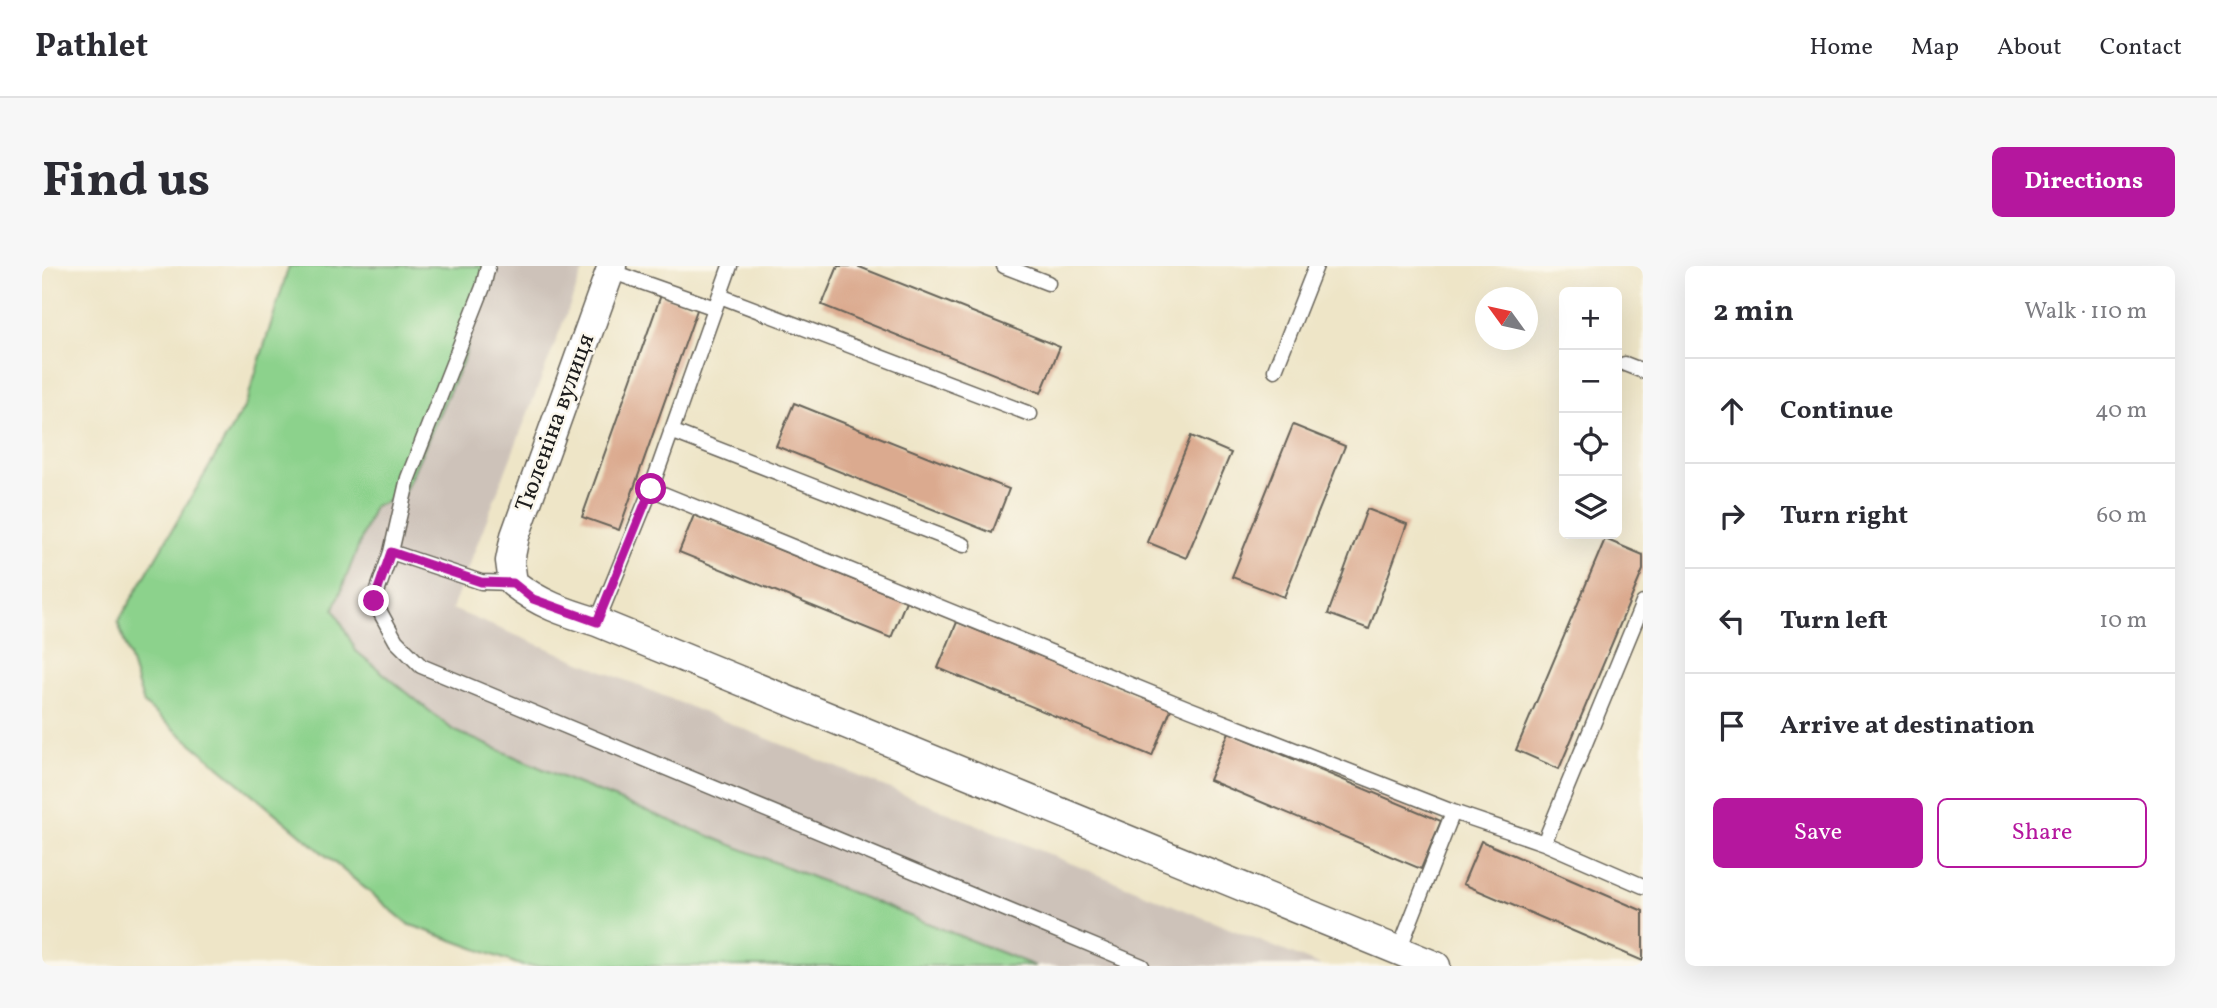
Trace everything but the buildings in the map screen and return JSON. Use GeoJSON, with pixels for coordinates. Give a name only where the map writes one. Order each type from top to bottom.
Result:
{"type":"FeatureCollection","features":[{"type":"Feature","properties":{"kind":"street","name":"Тюленіна вулиця"},"geometry":{"type":"LineString","coordinates":[[513,583],[510,561],[515,536],[611,268]]}},
{"type":"Feature","properties":{"kind":"street"},"geometry":{"type":"LineString","coordinates":[[513,583],[533,599],[597,622],[1436,966]]}},
{"type":"Feature","properties":{"kind":"lane"},"geometry":{"type":"LineString","coordinates":[[488,266],[483,287],[408,478],[391,552],[374,601],[396,641],[421,666],[1142,966]]}},
{"type":"Feature","properties":{"kind":"lane"},"geometry":{"type":"LineString","coordinates":[[597,622],[651,489],[730,266]]}},
{"type":"Feature","properties":{"kind":"lane"},"geometry":{"type":"LineString","coordinates":[[1004,266],[1048,283]]}},
{"type":"Feature","properties":{"kind":"lane"},"geometry":{"type":"LineString","coordinates":[[1275,370],[1316,266]]}},
{"type":"Feature","properties":{"kind":"lane"},"geometry":{"type":"LineString","coordinates":[[611,268],[717,302],[1030,414]]}},
{"type":"Feature","properties":{"kind":"lane"},"geometry":{"type":"LineString","coordinates":[[1625,364],[1643,372]]}},
{"type":"Feature","properties":{"kind":"lane"},"geometry":{"type":"LineString","coordinates":[[671,431],[964,545]]}},
{"type":"Feature","properties":{"kind":"lane"},"geometry":{"type":"LineString","coordinates":[[651,489],[1177,704],[1453,813],[1544,844],[1643,886]]}},
{"type":"Feature","properties":{"kind":"lane"},"geometry":{"type":"LineString","coordinates":[[391,552],[481,582],[513,583]]}},
{"type":"Feature","properties":{"kind":"lane"},"geometry":{"type":"LineString","coordinates":[[1544,844],[1643,603]]}},
{"type":"Feature","properties":{"kind":"lane"},"geometry":{"type":"LineString","coordinates":[[1399,950],[1453,813]]}},
{"type":"Feature","properties":{"kind":"shaded area"},"geometry":{"type":"Polygon","coordinates":[[[485,266],[585,266],[452,609],[1321,966],[1035,966],[571,781],[453,730],[356,651],[334,609],[374,506],[402,496],[465,356],[485,266]]]}},
{"type":"Feature","properties":{"kind":"green space"},"geometry":{"type":"Polygon","coordinates":[[[289,266],[485,266],[465,356],[402,497],[374,506],[334,609],[356,651],[453,730],[571,781],[1035,966],[523,966],[408,924],[144,704],[118,622],[246,404],[289,266]]]}},
{"type":"Feature","properties":{"kind":"route"},"geometry":{"type":"LineString","coordinates":[[374,601],[391,552],[481,582],[513,583],[533,599],[597,622],[651,489]]}}]}
